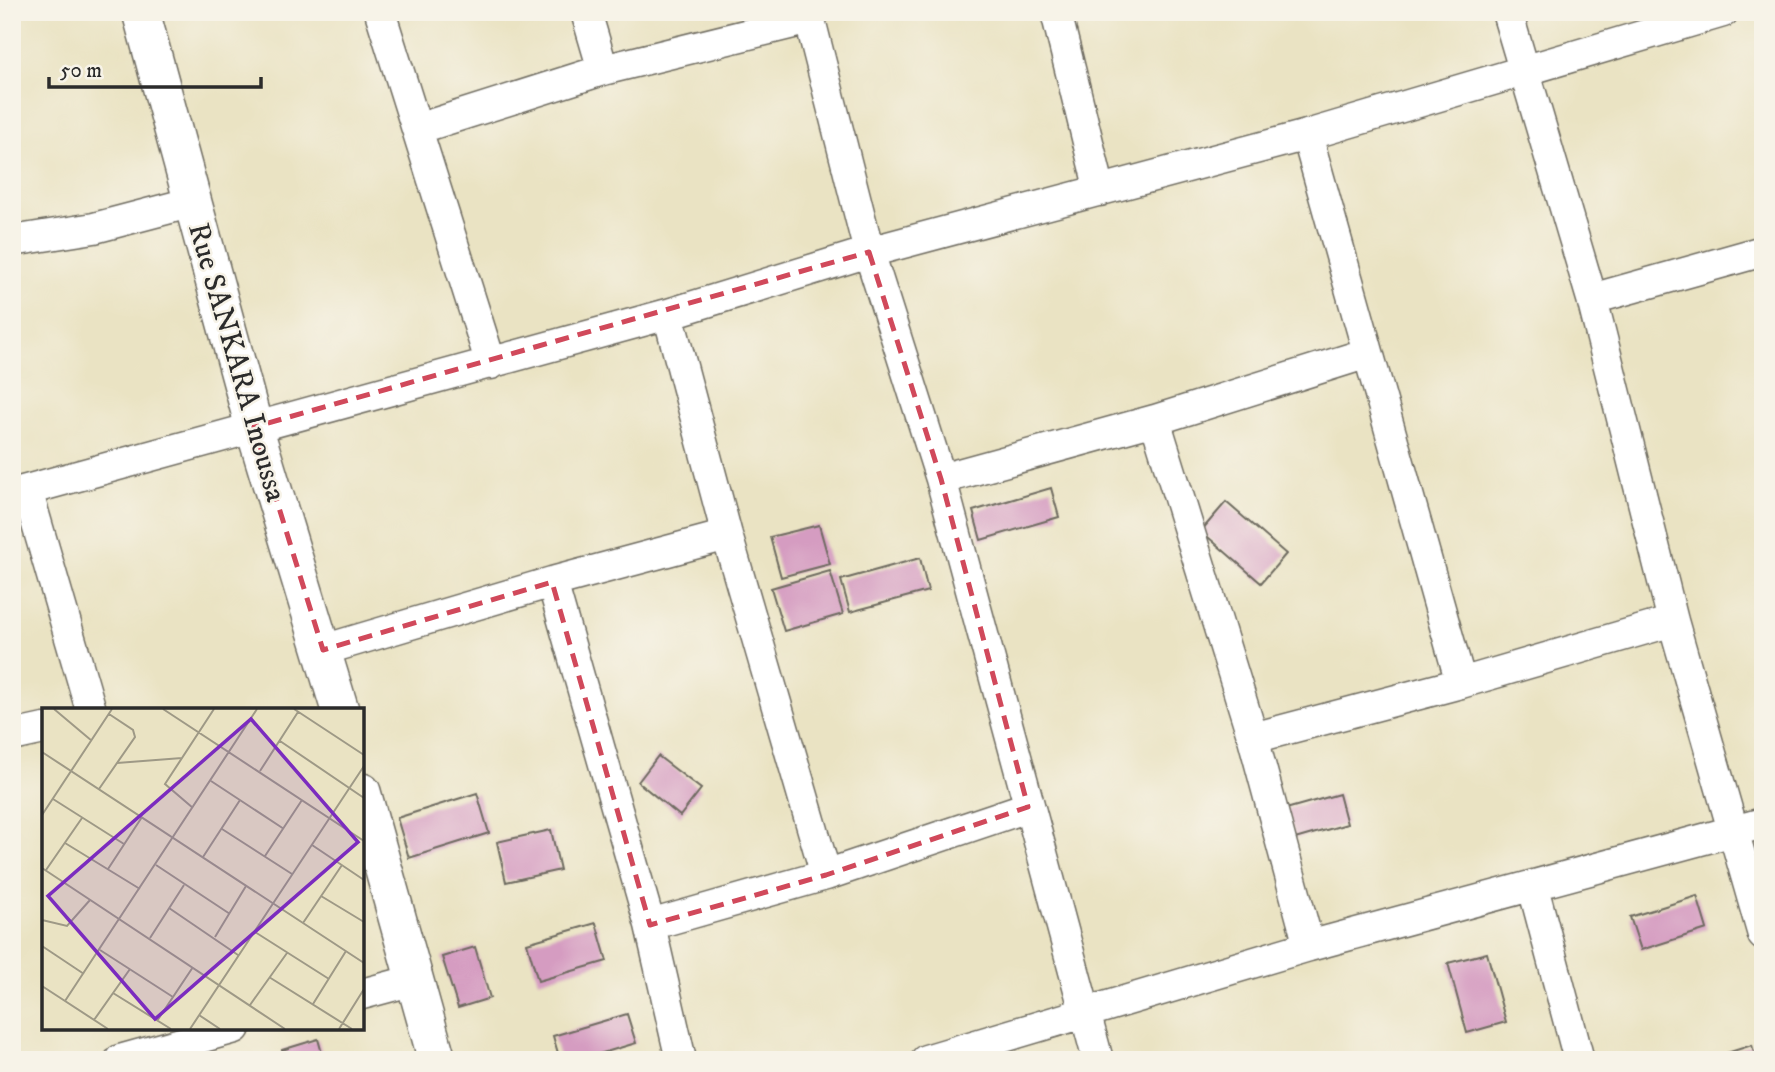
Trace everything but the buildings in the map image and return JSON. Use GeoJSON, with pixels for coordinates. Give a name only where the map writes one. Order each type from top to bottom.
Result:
{"type":"FeatureCollection","features":[{"type":"Feature","properties":{"kind":"street","name":"Rue SANKARA Inoussa"},"geometry":{"type":"LineString","coordinates":[[141,12],[254,428],[339,708]]}},
{"type":"Feature","properties":{"kind":"street"},"geometry":{"type":"LineString","coordinates":[[380,12],[491,364]]}},
{"type":"Feature","properties":{"kind":"street"},"geometry":{"type":"LineString","coordinates":[[586,12],[603,70]]}},
{"type":"Feature","properties":{"kind":"street"},"geometry":{"type":"LineString","coordinates":[[1056,12],[1100,191]]}},
{"type":"Feature","properties":{"kind":"street"},"geometry":{"type":"LineString","coordinates":[[1507,12],[1592,299],[1673,621],[1763,935]]}},
{"type":"Feature","properties":{"kind":"street"},"geometry":{"type":"LineString","coordinates":[[90,708],[20,492],[668,314],[869,252],[1307,135],[1525,68],[1723,12]]}},
{"type":"Feature","properties":{"kind":"street"},"geometry":{"type":"LineString","coordinates":[[417,129],[603,70],[809,16],[869,252],[941,479],[1098,1060]]}},
{"type":"Feature","properties":{"kind":"street"},"geometry":{"type":"LineString","coordinates":[[1307,135],[1461,683]]}},
{"type":"Feature","properties":{"kind":"street"},"geometry":{"type":"LineString","coordinates":[[12,241],[94,228],[192,202]]}},
{"type":"Feature","properties":{"kind":"street"},"geometry":{"type":"LineString","coordinates":[[1592,299],[1763,251]]}},
{"type":"Feature","properties":{"kind":"street"},"geometry":{"type":"LineString","coordinates":[[668,314],[727,535],[825,876]]}},
{"type":"Feature","properties":{"kind":"street"},"geometry":{"type":"LineString","coordinates":[[941,479],[1155,420],[1368,353]]}},
{"type":"Feature","properties":{"kind":"street"},"geometry":{"type":"LineString","coordinates":[[1155,420],[1253,738],[1309,946]]}},
{"type":"Feature","properties":{"kind":"street"},"geometry":{"type":"LineString","coordinates":[[323,650],[552,582],[727,535]]}},
{"type":"Feature","properties":{"kind":"street"},"geometry":{"type":"LineString","coordinates":[[552,582],[650,925],[681,1060]]}},
{"type":"Feature","properties":{"kind":"street"},"geometry":{"type":"LineString","coordinates":[[1253,738],[1461,683],[1673,621]]}},
{"type":"Feature","properties":{"kind":"street"},"geometry":{"type":"LineString","coordinates":[[12,736],[42,729]]}},
{"type":"Feature","properties":{"kind":"street"},"geometry":{"type":"LineString","coordinates":[[364,799],[437,1060]]}},
{"type":"Feature","properties":{"kind":"street"},"geometry":{"type":"LineString","coordinates":[[650,925],[825,876],[1028,807]]}},
{"type":"Feature","properties":{"kind":"street"},"geometry":{"type":"LineString","coordinates":[[926,1060],[1309,946],[1763,823]]}},
{"type":"Feature","properties":{"kind":"street"},"geometry":{"type":"LineString","coordinates":[[1533,887],[1578,1060]]}},
{"type":"Feature","properties":{"kind":"street"},"geometry":{"type":"LineString","coordinates":[[364,993],[414,979]]}},
{"type":"Feature","properties":{"kind":"street"},"geometry":{"type":"LineString","coordinates":[[120,1060],[185,1035],[221,1030]]}},
{"type":"Feature","properties":{"kind":"highlighted area"},"geometry":{"type":"Polygon","coordinates":[[[869,252],[941,479],[1028,807],[826,875],[650,925],[552,582],[323,650],[254,427],[869,252]]]}}]}
